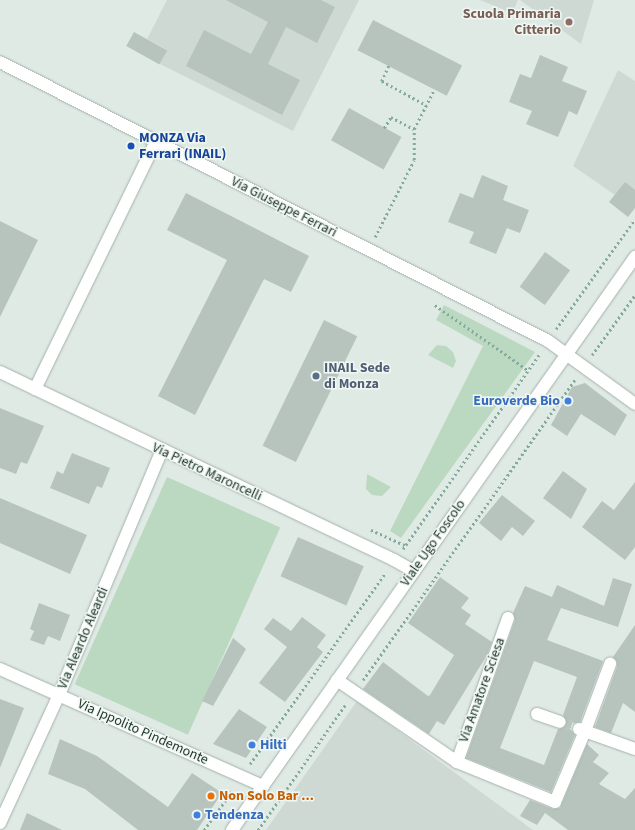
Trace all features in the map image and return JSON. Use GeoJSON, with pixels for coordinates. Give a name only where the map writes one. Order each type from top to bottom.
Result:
{"type":"FeatureCollection","features":[{"type":"Feature","properties":{"kind":"street","name":"Via Giuseppe Ferrari"},"geometry":{"type":"LineString","coordinates":[[0,62],[548,341],[635,404]]}},
{"type":"Feature","properties":{"kind":"street"},"geometry":{"type":"LineString","coordinates":[[35,389],[156,142]]}},
{"type":"Feature","properties":{"kind":"street","name":"Viale Ugo Foscolo"},"geometry":{"type":"LineString","coordinates":[[232,830],[635,257]]}},
{"type":"Feature","properties":{"kind":"street","name":"Via Pietro Maroncelli"},"geometry":{"type":"LineString","coordinates":[[0,372],[394,560],[414,571]]}},
{"type":"Feature","properties":{"kind":"street","name":"Via Aleardo Aleardi"},"geometry":{"type":"LineString","coordinates":[[0,823],[60,695],[162,450]]}},
{"type":"Feature","properties":{"kind":"street","name":"Via Amatore Sciesa"},"geometry":{"type":"LineString","coordinates":[[457,762],[508,618]]}},
{"type":"Feature","properties":{"kind":"street","name":"Via Amatore Sciesa"},"geometry":{"type":"LineString","coordinates":[[337,680],[457,762],[555,802],[582,730],[610,664]]}},
{"type":"Feature","properties":{"kind":"street","name":"Via Ippolito Pindemonte"},"geometry":{"type":"LineString","coordinates":[[0,669],[263,786]]}},
{"type":"Feature","properties":{"kind":"street"},"geometry":{"type":"LineString","coordinates":[[537,714],[560,722]]}},
{"type":"Feature","properties":{"kind":"street"},"geometry":{"type":"LineString","coordinates":[[582,730],[635,749]]}},
{"type":"Feature","properties":{"kind":"path"},"geometry":{"type":"LineString","coordinates":[[389,66],[382,81],[426,105]]}},
{"type":"Feature","properties":{"kind":"path"},"geometry":{"type":"LineString","coordinates":[[378,232],[414,160],[414,129],[434,90]]}},
{"type":"Feature","properties":{"kind":"path"},"geometry":{"type":"LineString","coordinates":[[384,128],[391,117],[414,129]]}},
{"type":"Feature","properties":{"kind":"path"},"geometry":{"type":"LineString","coordinates":[[204,830],[635,219]]}},
{"type":"Feature","properties":{"kind":"path"},"geometry":{"type":"LineString","coordinates":[[258,830],[635,295]]}},
{"type":"Feature","properties":{"kind":"path"},"geometry":{"type":"LineString","coordinates":[[435,305],[528,370]]}},
{"type":"Feature","properties":{"kind":"shaded area"},"geometry":{"type":"Polygon","coordinates":[[[167,0],[359,0],[293,131],[160,64],[167,50],[147,39],[167,0]]]}},
{"type":"Feature","properties":{"kind":"shaded area","name":"Scuola Primaria Citterio"},"geometry":{"type":"Polygon","coordinates":[[[480,0],[518,0],[512,13],[480,0]]]}},
{"type":"Feature","properties":{"kind":"shaded area","name":"Scuola Primaria Citterio"},"geometry":{"type":"Polygon","coordinates":[[[520,0],[594,0],[581,44],[520,0]]]}},
{"type":"Feature","properties":{"kind":"shaded area"},"geometry":{"type":"Polygon","coordinates":[[[618,70],[635,81],[635,190],[615,195],[573,166],[618,70]]]}},
{"type":"Feature","properties":{"kind":"shaded area"},"geometry":{"type":"Polygon","coordinates":[[[357,701],[533,830],[266,830],[357,701]]]}},
{"type":"Feature","properties":{"kind":"green space"},"geometry":{"type":"Polygon","coordinates":[[[444,305],[535,352],[401,538],[390,531],[483,346],[436,320],[444,305]]]}},
{"type":"Feature","properties":{"kind":"green space"},"geometry":{"type":"Polygon","coordinates":[[[437,345],[446,346],[453,352],[456,361],[453,368],[428,355],[437,345]]]}},
{"type":"Feature","properties":{"kind":"green space"},"geometry":{"type":"Polygon","coordinates":[[[367,474],[391,487],[382,496],[372,495],[366,489],[367,474]]]}},
{"type":"Feature","properties":{"kind":"green space"},"geometry":{"type":"Polygon","coordinates":[[[167,477],[280,527],[188,735],[75,684],[167,477]]]}},
{"type":"Feature","properties":{"kind":"building"},"geometry":{"type":"Polygon","coordinates":[[[226,0],[321,0],[335,7],[317,43],[286,27],[268,64],[300,80],[282,115],[186,66],[204,30],[251,54],[268,22],[226,0]]]}},
{"type":"Feature","properties":{"kind":"building"},"geometry":{"type":"Polygon","coordinates":[[[373,20],[462,65],[447,96],[358,50],[373,20]]]}},
{"type":"Feature","properties":{"kind":"building"},"geometry":{"type":"Polygon","coordinates":[[[134,32],[167,50],[159,64],[126,46],[134,32]]]}},
{"type":"Feature","properties":{"kind":"building"},"geometry":{"type":"Polygon","coordinates":[[[540,55],[568,67],[562,81],[587,91],[577,115],[569,111],[558,137],[526,124],[532,111],[509,102],[520,74],[531,78],[540,55]]]}},
{"type":"Feature","properties":{"kind":"building"},"geometry":{"type":"Polygon","coordinates":[[[349,108],[401,137],[384,169],[331,140],[349,108]]]}},
{"type":"Feature","properties":{"kind":"building"},"geometry":{"type":"Polygon","coordinates":[[[482,175],[508,186],[503,200],[529,210],[520,233],[507,228],[496,254],[469,243],[474,232],[448,222],[460,193],[473,198],[482,175]]]}},
{"type":"Feature","properties":{"kind":"building"},"geometry":{"type":"Polygon","coordinates":[[[625,182],[635,190],[635,208],[628,217],[609,202],[625,182]]]}},
{"type":"Feature","properties":{"kind":"building"},"geometry":{"type":"Polygon","coordinates":[[[186,193],[309,256],[291,292],[264,279],[195,415],[158,396],[227,260],[167,230],[186,193]]]}},
{"type":"Feature","properties":{"kind":"building"},"geometry":{"type":"Polygon","coordinates":[[[0,221],[38,240],[0,317],[0,221]]]}},
{"type":"Feature","properties":{"kind":"building"},"geometry":{"type":"Polygon","coordinates":[[[545,252],[570,270],[545,305],[520,287],[545,252]]]}},
{"type":"Feature","properties":{"kind":"building","name":"INAIL Sede di Monza"},"geometry":{"type":"Polygon","coordinates":[[[324,320],[357,336],[296,462],[263,446],[324,320]]]}},
{"type":"Feature","properties":{"kind":"building"},"geometry":{"type":"Polygon","coordinates":[[[585,383],[627,415],[615,436],[581,414],[567,436],[551,425],[572,387],[585,383]]]}},
{"type":"Feature","properties":{"kind":"building"},"geometry":{"type":"Polygon","coordinates":[[[0,408],[44,426],[27,464],[21,462],[16,474],[0,468],[0,408]]]}},
{"type":"Feature","properties":{"kind":"building"},"geometry":{"type":"Polygon","coordinates":[[[72,453],[110,468],[102,488],[97,486],[89,504],[50,488],[57,471],[63,474],[72,453]]]}},
{"type":"Feature","properties":{"kind":"building"},"geometry":{"type":"Polygon","coordinates":[[[563,471],[587,489],[571,519],[543,498],[563,471]]]}},
{"type":"Feature","properties":{"kind":"building"},"geometry":{"type":"Polygon","coordinates":[[[635,482],[635,547],[625,560],[582,527],[602,501],[614,510],[635,482]]]}},
{"type":"Feature","properties":{"kind":"building"},"geometry":{"type":"Polygon","coordinates":[[[502,495],[535,521],[523,536],[512,527],[501,541],[479,523],[502,495]]]}},
{"type":"Feature","properties":{"kind":"building"},"geometry":{"type":"Polygon","coordinates":[[[0,498],[87,535],[70,574],[0,543],[0,498]]]}},
{"type":"Feature","properties":{"kind":"building"},"geometry":{"type":"Polygon","coordinates":[[[298,537],[364,566],[346,606],[281,576],[298,537]]]}},
{"type":"Feature","properties":{"kind":"building"},"geometry":{"type":"Polygon","coordinates":[[[440,577],[469,598],[461,608],[471,615],[465,624],[492,642],[487,655],[444,725],[437,721],[429,734],[363,689],[383,662],[428,696],[430,695],[454,655],[408,623],[440,577]]]}},
{"type":"Feature","properties":{"kind":"building"},"geometry":{"type":"Polygon","coordinates":[[[613,578],[632,584],[618,627],[561,608],[547,640],[603,661],[580,722],[575,723],[567,721],[563,715],[577,677],[534,661],[500,748],[544,765],[558,729],[562,729],[567,725],[575,735],[551,792],[466,758],[515,620],[513,613],[525,586],[552,597],[557,585],[604,606],[613,578]]]}},
{"type":"Feature","properties":{"kind":"building"},"geometry":{"type":"Polygon","coordinates":[[[39,603],[70,615],[60,641],[48,636],[44,645],[30,640],[34,631],[30,629],[39,603]]]}},
{"type":"Feature","properties":{"kind":"building"},"geometry":{"type":"Polygon","coordinates":[[[302,617],[326,635],[317,647],[323,652],[285,702],[259,683],[287,647],[264,629],[273,618],[291,631],[302,617]]]}},
{"type":"Feature","properties":{"kind":"building"},"geometry":{"type":"Polygon","coordinates":[[[635,625],[635,712],[623,703],[611,733],[595,727],[617,667],[617,662],[613,657],[635,625]]]}},
{"type":"Feature","properties":{"kind":"building"},"geometry":{"type":"Polygon","coordinates":[[[233,638],[246,649],[213,706],[202,701],[233,638]]]}},
{"type":"Feature","properties":{"kind":"building"},"geometry":{"type":"Polygon","coordinates":[[[0,699],[24,708],[0,768],[0,699]]]}},
{"type":"Feature","properties":{"kind":"building"},"geometry":{"type":"Polygon","coordinates":[[[239,709],[267,727],[246,758],[213,744],[239,709]]]}},
{"type":"Feature","properties":{"kind":"building"},"geometry":{"type":"Polygon","coordinates":[[[60,739],[97,756],[168,807],[192,773],[222,793],[197,830],[138,830],[85,789],[48,774],[60,739]]]}},
{"type":"Feature","properties":{"kind":"building"},"geometry":{"type":"Polygon","coordinates":[[[587,744],[599,755],[593,762],[609,773],[599,784],[625,799],[635,788],[635,830],[568,830],[545,813],[537,825],[520,816],[530,800],[553,809],[560,808],[587,744]]]}},
{"type":"Feature","properties":{"kind":"building"},"geometry":{"type":"Polygon","coordinates":[[[27,813],[62,830],[20,830],[27,813]]]}},
{"type":"Feature","properties":{"kind":"tunnel"},"geometry":{"type":"LineString","coordinates":[[560,722],[579,729]]}},
{"type":"Feature","properties":{"kind":"place","name":"Scuola Primaria Citterio"},"geometry":{"type":"Point","coordinates":[569,22]}},
{"type":"Feature","properties":{"kind":"place","name":"MONZA Via Ferrari (INAIL)"},"geometry":{"type":"Point","coordinates":[131,146]}},
{"type":"Feature","properties":{"kind":"place","name":"INAIL Sede di Monza"},"geometry":{"type":"Point","coordinates":[316,376]}},
{"type":"Feature","properties":{"kind":"place","name":"Euroverde Bio"},"geometry":{"type":"Point","coordinates":[568,401]}},
{"type":"Feature","properties":{"kind":"place","name":"Hilti"},"geometry":{"type":"Point","coordinates":[252,745]}},
{"type":"Feature","properties":{"kind":"place","name":"Non Solo Bar ..."},"geometry":{"type":"Point","coordinates":[211,796]}},
{"type":"Feature","properties":{"kind":"place","name":"Tendenza"},"geometry":{"type":"Point","coordinates":[197,815]}}]}
